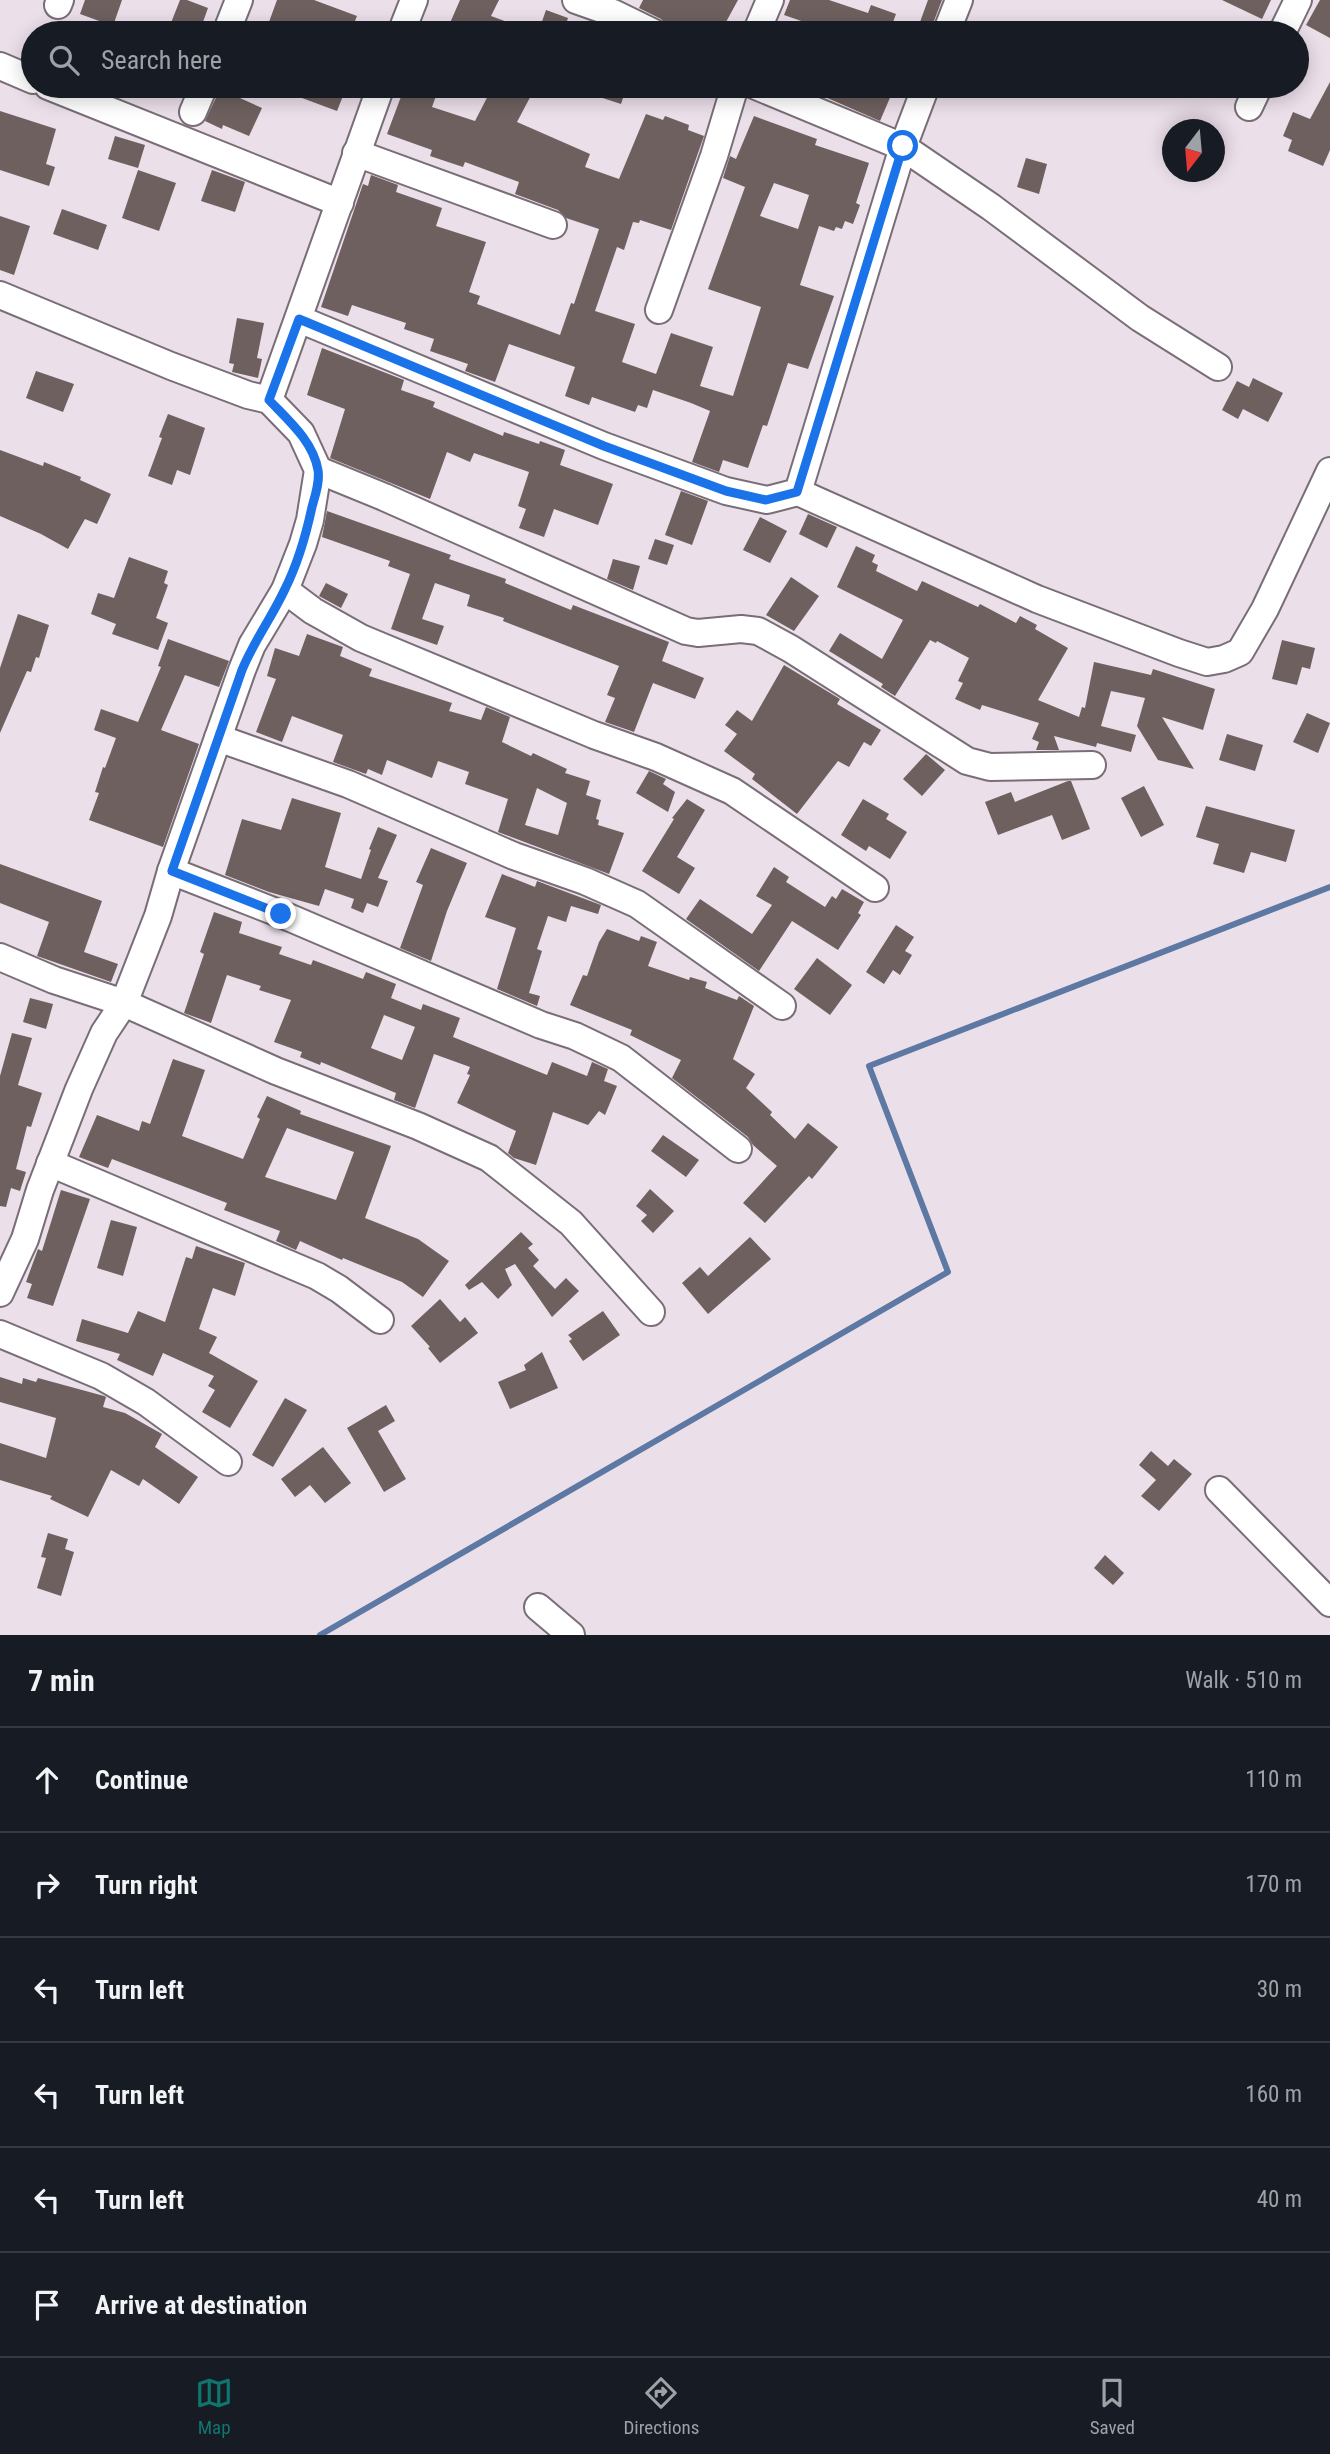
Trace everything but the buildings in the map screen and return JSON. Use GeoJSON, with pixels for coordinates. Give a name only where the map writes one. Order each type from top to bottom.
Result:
{"type":"FeatureCollection","features":[{"type":"Feature","properties":{"kind":"street"},"geometry":{"type":"LineString","coordinates":[[231,21],[239,0]]}},
{"type":"Feature","properties":{"kind":"street"},"geometry":{"type":"LineString","coordinates":[[406,21],[414,0]]}},
{"type":"Feature","properties":{"kind":"street"},"geometry":{"type":"LineString","coordinates":[[576,0],[629,21]]}},
{"type":"Feature","properties":{"kind":"street"},"geometry":{"type":"LineString","coordinates":[[761,21],[770,0]]}},
{"type":"Feature","properties":{"kind":"street"},"geometry":{"type":"LineString","coordinates":[[951,21],[959,0]]}},
{"type":"Feature","properties":{"kind":"street"},"geometry":{"type":"LineString","coordinates":[[1288,21],[1298,0]]}},
{"type":"Feature","properties":{"kind":"street"},"geometry":{"type":"LineString","coordinates":[[0,66],[21,75]]}},
{"type":"Feature","properties":{"kind":"street"},"geometry":{"type":"LineString","coordinates":[[78,98],[340,203]]}},
{"type":"Feature","properties":{"kind":"street"},"geometry":{"type":"LineString","coordinates":[[193,112],[199,98]]}},
{"type":"Feature","properties":{"kind":"street"},"geometry":{"type":"LineString","coordinates":[[269,400],[377,98]]}},
{"type":"Feature","properties":{"kind":"street"},"geometry":{"type":"LineString","coordinates":[[659,310],[732,98]]}},
{"type":"Feature","properties":{"kind":"street"},"geometry":{"type":"LineString","coordinates":[[785,98],[903,146],[991,207],[1140,318],[1218,367]]}},
{"type":"Feature","properties":{"kind":"street"},"geometry":{"type":"LineString","coordinates":[[797,492],[903,146],[921,98]]}},
{"type":"Feature","properties":{"kind":"street"},"geometry":{"type":"LineString","coordinates":[[356,153],[553,225]]}},
{"type":"Feature","properties":{"kind":"street"},"geometry":{"type":"LineString","coordinates":[[0,295],[171,366],[248,395],[269,400],[301,433],[318,470],[317,489],[303,544],[285,590],[252,645],[158,916],[124,1003],[104,1033],[50,1163],[25,1239],[3,1279]]}},
{"type":"Feature","properties":{"kind":"street"},"geometry":{"type":"LineString","coordinates":[[299,319],[604,446],[726,491],[766,500],[797,492],[1037,600],[1207,662],[1240,652],[1265,609],[1328,482]]}},
{"type":"Feature","properties":{"kind":"street"},"geometry":{"type":"LineString","coordinates":[[318,470],[686,631],[758,631],[835,676],[967,761],[990,768],[1092,765]]}},
{"type":"Feature","properties":{"kind":"street"},"geometry":{"type":"LineString","coordinates":[[285,590],[313,611],[360,638],[594,735],[656,757],[732,791],[876,888]]}},
{"type":"Feature","properties":{"kind":"street"},"geometry":{"type":"LineString","coordinates":[[218,737],[348,784],[514,856],[585,881],[637,904],[782,1006]]}},
{"type":"Feature","properties":{"kind":"street"},"geometry":{"type":"LineString","coordinates":[[172,871],[504,1010],[575,1036],[621,1058],[738,1149]]}},
{"type":"Feature","properties":{"kind":"street"},"geometry":{"type":"LineString","coordinates":[[0,957],[54,980],[124,1003],[275,1071],[418,1126],[489,1158],[571,1223],[651,1312]]}},
{"type":"Feature","properties":{"kind":"street"},"geometry":{"type":"LineString","coordinates":[[50,1163],[317,1276],[380,1320]]}},
{"type":"Feature","properties":{"kind":"street"},"geometry":{"type":"LineString","coordinates":[[0,1334],[101,1376],[146,1402],[228,1462]]}},
{"type":"Feature","properties":{"kind":"street"},"geometry":{"type":"LineString","coordinates":[[1219,1490],[1330,1603]]}},
{"type":"Feature","properties":{"kind":"street"},"geometry":{"type":"LineString","coordinates":[[538,1606],[571,1635]]}},
{"type":"Feature","properties":{"kind":"waterway"},"geometry":{"type":"LineString","coordinates":[[320,1635],[948,1272],[869,1066],[1330,887]]}},
{"type":"Feature","properties":{"kind":"route"},"geometry":{"type":"LineString","coordinates":[[281,914],[172,871],[242,670],[252,645],[285,590],[310,520],[318,470],[301,433],[269,400],[299,319],[604,446],[726,491],[766,500],[797,492],[903,146]]}}]}
